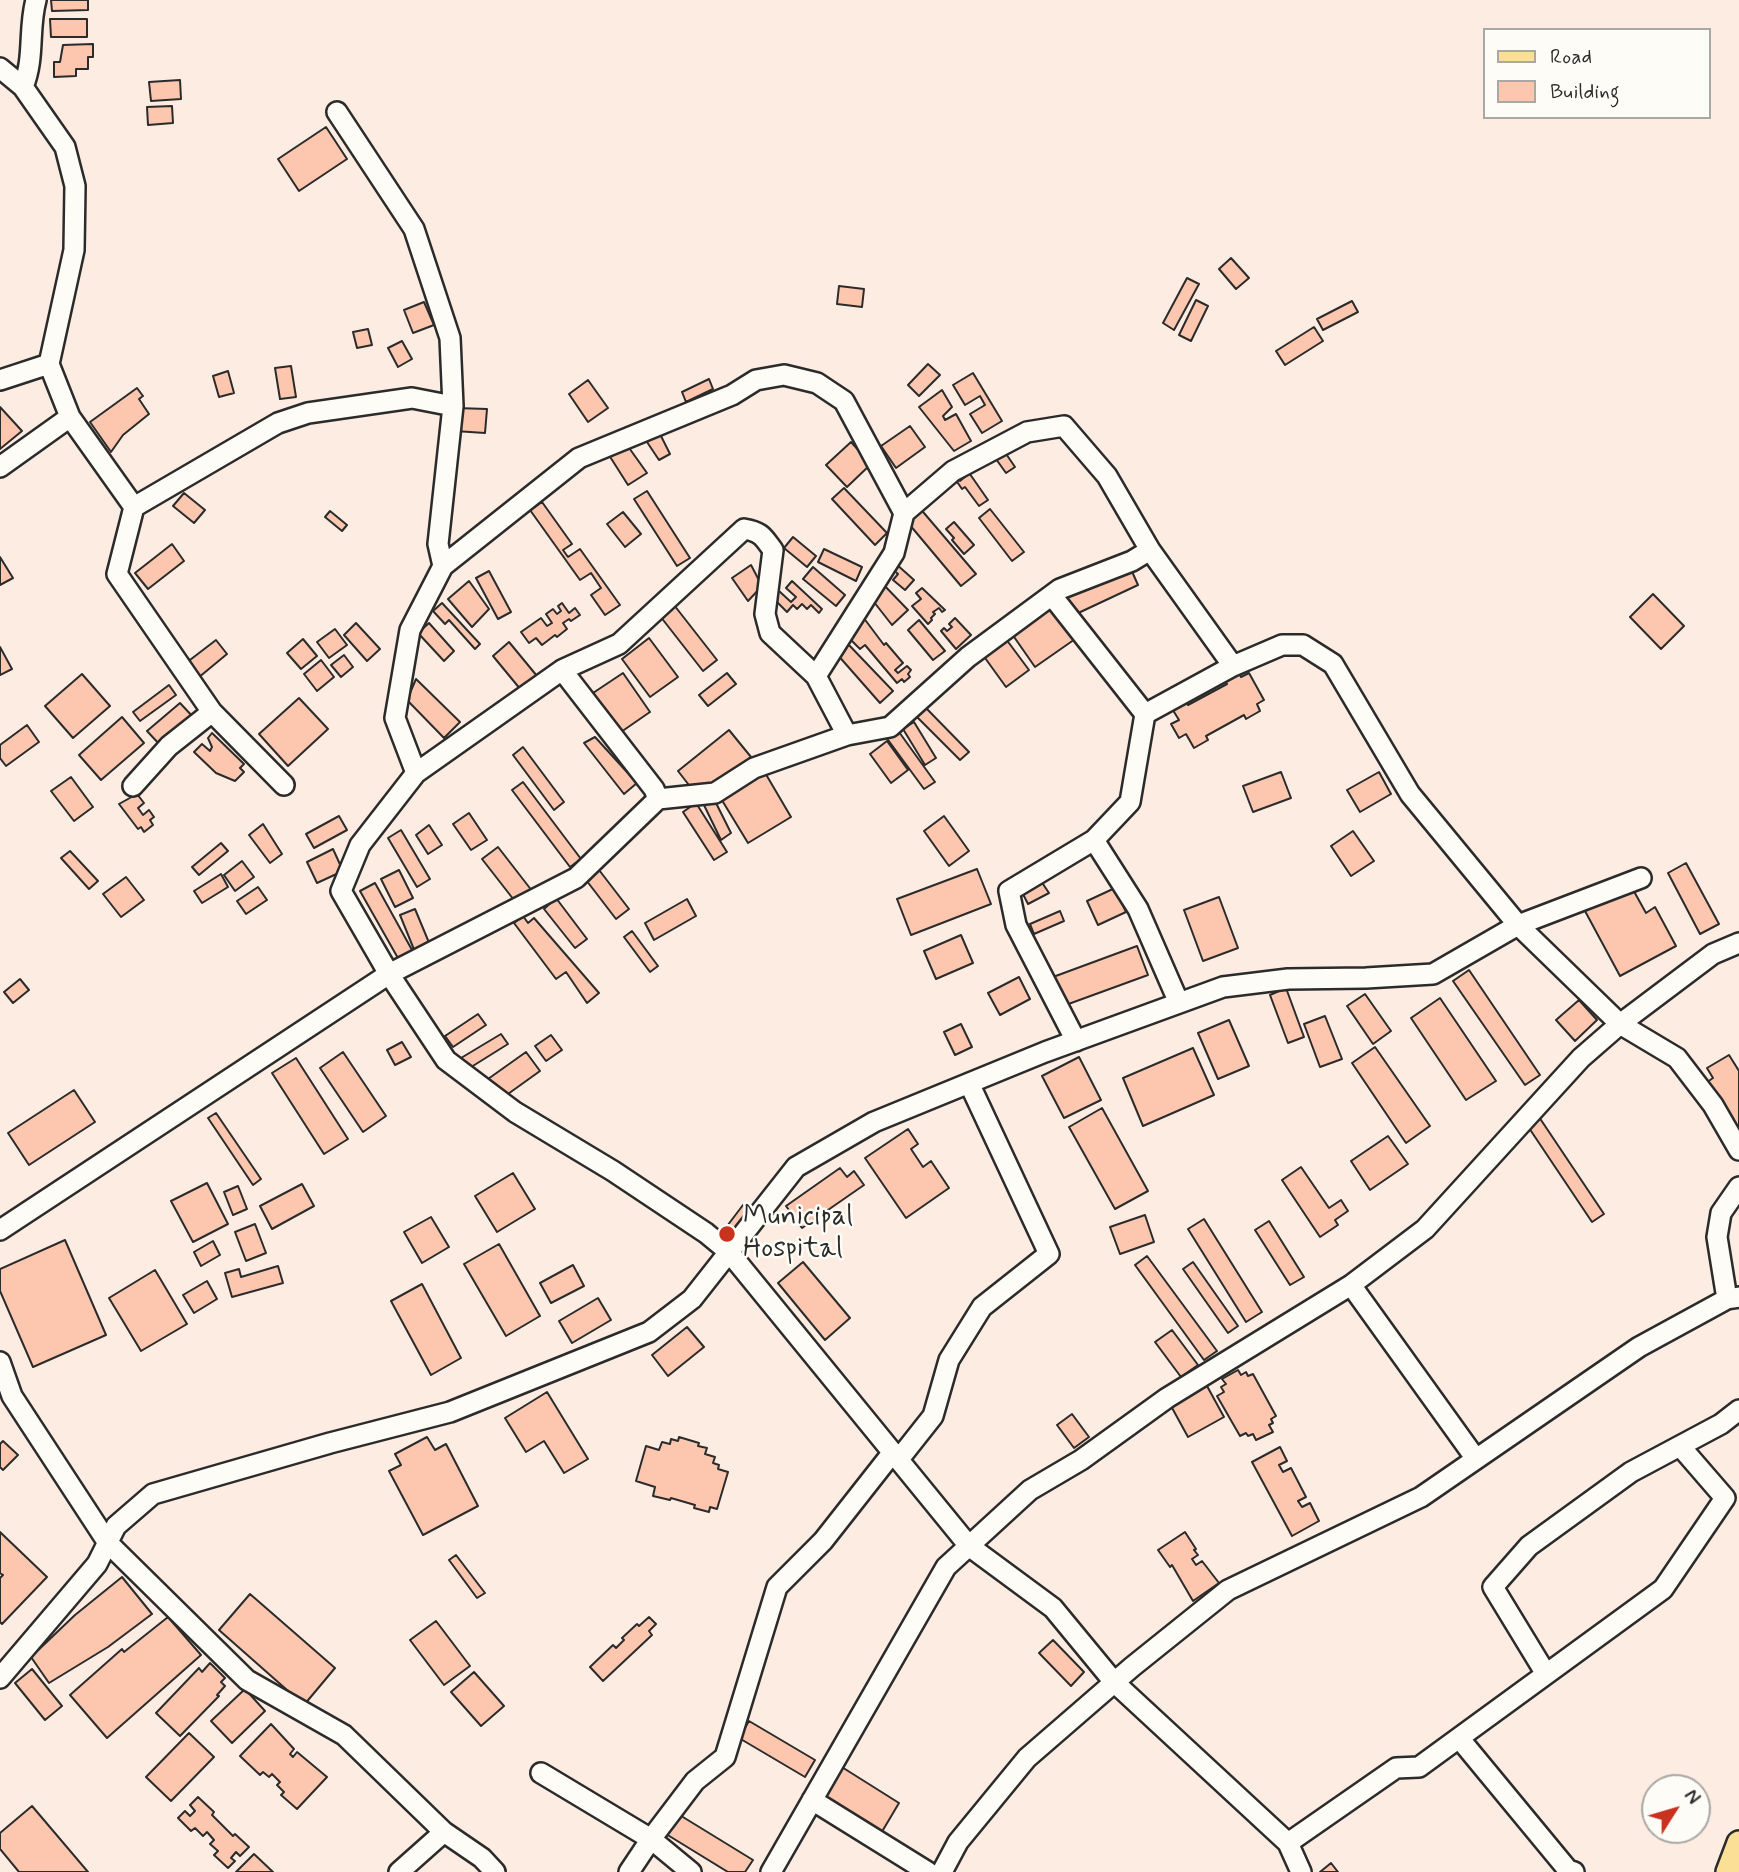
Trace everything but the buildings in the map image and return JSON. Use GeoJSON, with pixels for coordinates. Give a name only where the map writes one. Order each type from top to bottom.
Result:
{"type":"FeatureCollection","features":[{"type":"Feature","properties":{"kind":"main road"},"geometry":{"type":"LineString","coordinates":[[1728,1872],[1739,1843]]}},
{"type":"Feature","properties":{"kind":"street"},"geometry":{"type":"LineString","coordinates":[[23,87],[30,71],[36,0]]}},
{"type":"Feature","properties":{"kind":"street"},"geometry":{"type":"LineString","coordinates":[[0,68],[23,87],[65,147],[75,186],[74,250],[49,364],[70,417],[134,507]]}},
{"type":"Feature","properties":{"kind":"street"},"geometry":{"type":"LineString","coordinates":[[337,112],[414,229],[450,338],[453,405],[438,544],[443,566]]}},
{"type":"Feature","properties":{"kind":"street"},"geometry":{"type":"LineString","coordinates":[[0,380],[49,364]]}},
{"type":"Feature","properties":{"kind":"street"},"geometry":{"type":"LineString","coordinates":[[416,773],[395,718],[410,630],[443,566],[579,458],[732,395],[756,380],[783,374],[817,383],[844,401],[904,513]]}},
{"type":"Feature","properties":{"kind":"street"},"geometry":{"type":"LineString","coordinates":[[284,785],[212,712],[117,574],[134,507],[278,423],[308,414],[412,398],[453,405]]}},
{"type":"Feature","properties":{"kind":"street"},"geometry":{"type":"LineString","coordinates":[[0,467],[70,417]]}},
{"type":"Feature","properties":{"kind":"street"},"geometry":{"type":"LineString","coordinates":[[816,676],[894,552],[904,513],[953,471],[1027,432],[1064,426],[1107,476],[1150,550],[1233,666]]}},
{"type":"Feature","properties":{"kind":"street"},"geometry":{"type":"LineString","coordinates":[[847,735],[816,676],[770,633],[765,614],[773,550],[760,533],[744,529],[619,644],[562,670],[416,773],[360,845],[341,891],[389,974],[446,1060],[515,1112],[613,1171],[706,1233],[729,1252],[969,1546],[1053,1608],[1114,1682],[1288,1843],[1301,1872]]}},
{"type":"Feature","properties":{"kind":"street"},"geometry":{"type":"LineString","coordinates":[[0,1230],[389,974],[576,878],[658,799],[715,793],[754,768],[847,735],[890,727],[968,657],[1053,597],[1060,589],[1132,561],[1150,550]]}},
{"type":"Feature","properties":{"kind":"street"},"geometry":{"type":"LineString","coordinates":[[1053,597],[1145,715],[1130,802],[1094,840],[1009,891],[1016,925],[1076,1041]]}},
{"type":"Feature","properties":{"kind":"street"},"geometry":{"type":"LineString","coordinates":[[1145,715],[1233,666],[1282,645],[1303,645],[1333,664],[1410,794],[1518,925],[1619,1024],[1677,1058],[1713,1105],[1739,1150]]}},
{"type":"Feature","properties":{"kind":"street"},"geometry":{"type":"LineString","coordinates":[[562,670],[654,789],[658,799]]}},
{"type":"Feature","properties":{"kind":"street"},"geometry":{"type":"LineString","coordinates":[[133,786],[169,746],[212,712]]}},
{"type":"Feature","properties":{"kind":"street"},"geometry":{"type":"LineString","coordinates":[[1094,840],[1138,909],[1179,1003]]}},
{"type":"Feature","properties":{"kind":"street"},"geometry":{"type":"LineString","coordinates":[[0,1678],[97,1564],[116,1526],[153,1494],[450,1412],[649,1332],[692,1298],[796,1167],[874,1122],[1076,1041],[1223,987],[1288,979],[1433,974],[1518,925],[1642,878]]}},
{"type":"Feature","properties":{"kind":"street"},"geometry":{"type":"LineString","coordinates":[[771,1872],[946,1567],[1030,1490],[1081,1460],[1167,1398],[1351,1285],[1425,1229],[1581,1058],[1619,1024],[1713,954],[1739,943]]}},
{"type":"Feature","properties":{"kind":"street"},"geometry":{"type":"LineString","coordinates":[[629,1872],[695,1781],[725,1757],[777,1587],[823,1541],[933,1416],[949,1360],[982,1307],[1049,1254],[969,1083]]}},
{"type":"Feature","properties":{"kind":"street"},"geometry":{"type":"LineString","coordinates":[[943,1872],[958,1842],[1027,1758],[1114,1682],[1228,1590],[1421,1497],[1639,1347],[1733,1298],[1717,1237],[1721,1213],[1739,1187]]}},
{"type":"Feature","properties":{"kind":"street"},"geometry":{"type":"LineString","coordinates":[[1351,1285],[1476,1459]]}},
{"type":"Feature","properties":{"kind":"street"},"geometry":{"type":"LineString","coordinates":[[0,1362],[12,1396],[108,1544],[247,1680],[344,1735],[444,1832],[482,1858],[495,1872]]}},
{"type":"Feature","properties":{"kind":"street"},"geometry":{"type":"LineString","coordinates":[[1546,1674],[1493,1587],[1529,1546],[1631,1472],[1721,1424],[1739,1410]]}},
{"type":"Feature","properties":{"kind":"street"},"geometry":{"type":"LineString","coordinates":[[1288,1843],[1396,1768],[1419,1767],[1663,1589],[1725,1498],[1680,1446]]}},
{"type":"Feature","properties":{"kind":"street"},"geometry":{"type":"LineString","coordinates":[[1459,1738],[1568,1870],[1574,1872]]}},
{"type":"Feature","properties":{"kind":"street"},"geometry":{"type":"LineString","coordinates":[[541,1773],[651,1839],[691,1872]]}},
{"type":"Feature","properties":{"kind":"street"},"geometry":{"type":"LineString","coordinates":[[812,1800],[928,1872]]}},
{"type":"Feature","properties":{"kind":"street"},"geometry":{"type":"LineString","coordinates":[[399,1872],[444,1832]]}},
{"type":"Feature","properties":{"kind":"place","name":"Municipal Hospital"},"geometry":{"type":"Point","coordinates":[727,1234]}}]}
